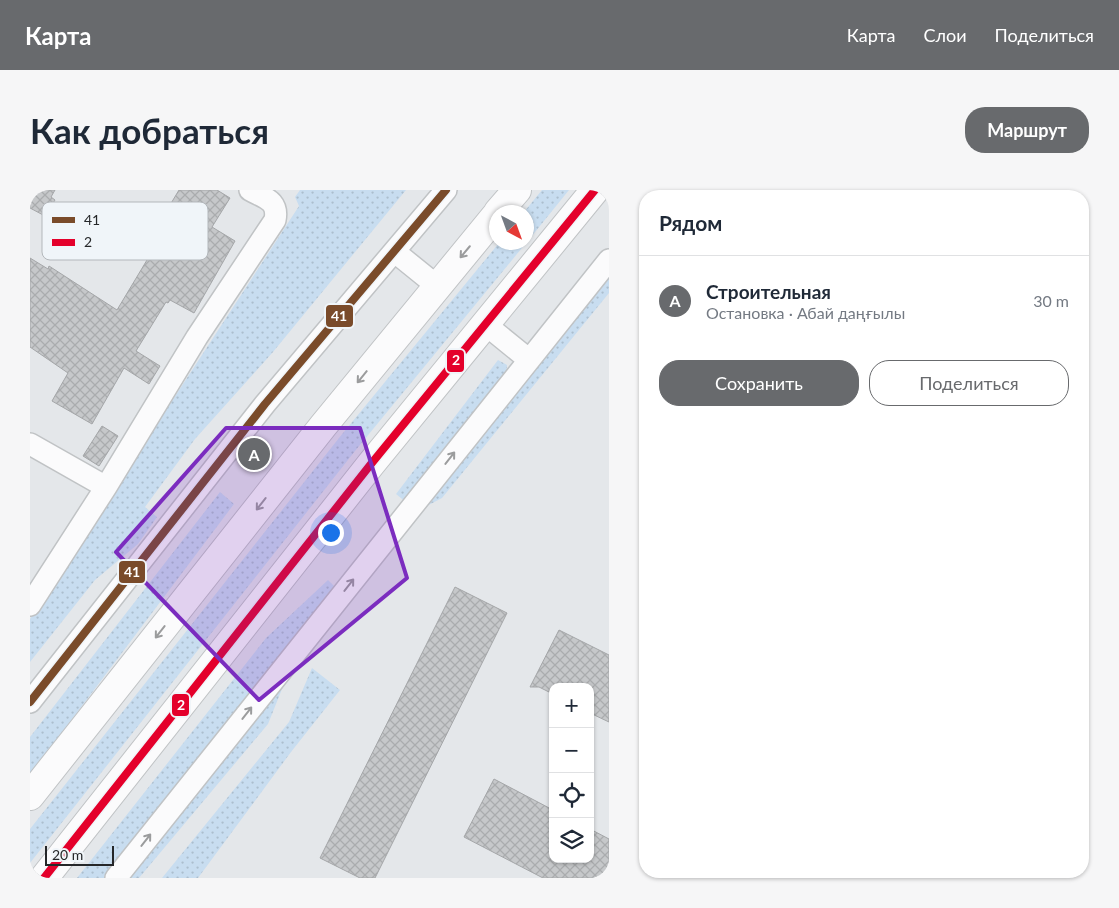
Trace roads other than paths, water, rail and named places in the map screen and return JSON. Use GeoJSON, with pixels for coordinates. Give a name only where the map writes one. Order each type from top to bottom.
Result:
{"type":"FeatureCollection","features":[{"type":"Feature","properties":{"kind":"main road"},"geometry":{"type":"LineString","coordinates":[[504,205],[516,190]]}},
{"type":"Feature","properties":{"kind":"main road"},"geometry":{"type":"LineString","coordinates":[[44,878],[365,472],[596,190]]}},
{"type":"Feature","properties":{"kind":"main road"},"geometry":{"type":"LineString","coordinates":[[30,796],[317,433],[489,223]]}},
{"type":"Feature","properties":{"kind":"street"},"geometry":{"type":"LineString","coordinates":[[30,605],[106,487],[197,336],[275,220],[276,212],[273,203],[250,190]]}},
{"type":"Feature","properties":{"kind":"street"},"geometry":{"type":"LineString","coordinates":[[30,702],[265,404],[446,190]]}},
{"type":"Feature","properties":{"kind":"street"},"geometry":{"type":"LineString","coordinates":[[395,252],[438,286]]}},
{"type":"Feature","properties":{"kind":"street"},"geometry":{"type":"LineString","coordinates":[[116,878],[528,359],[609,260]]}},
{"type":"Feature","properties":{"kind":"street"},"geometry":{"type":"LineString","coordinates":[[485,324],[528,359]]}},
{"type":"Feature","properties":{"kind":"street"},"geometry":{"type":"LineString","coordinates":[[30,444],[106,487]]}},
{"type":"Feature","properties":{"kind":"place","name":"Строительная"},"geometry":{"type":"Point","coordinates":[254,454]}}]}
